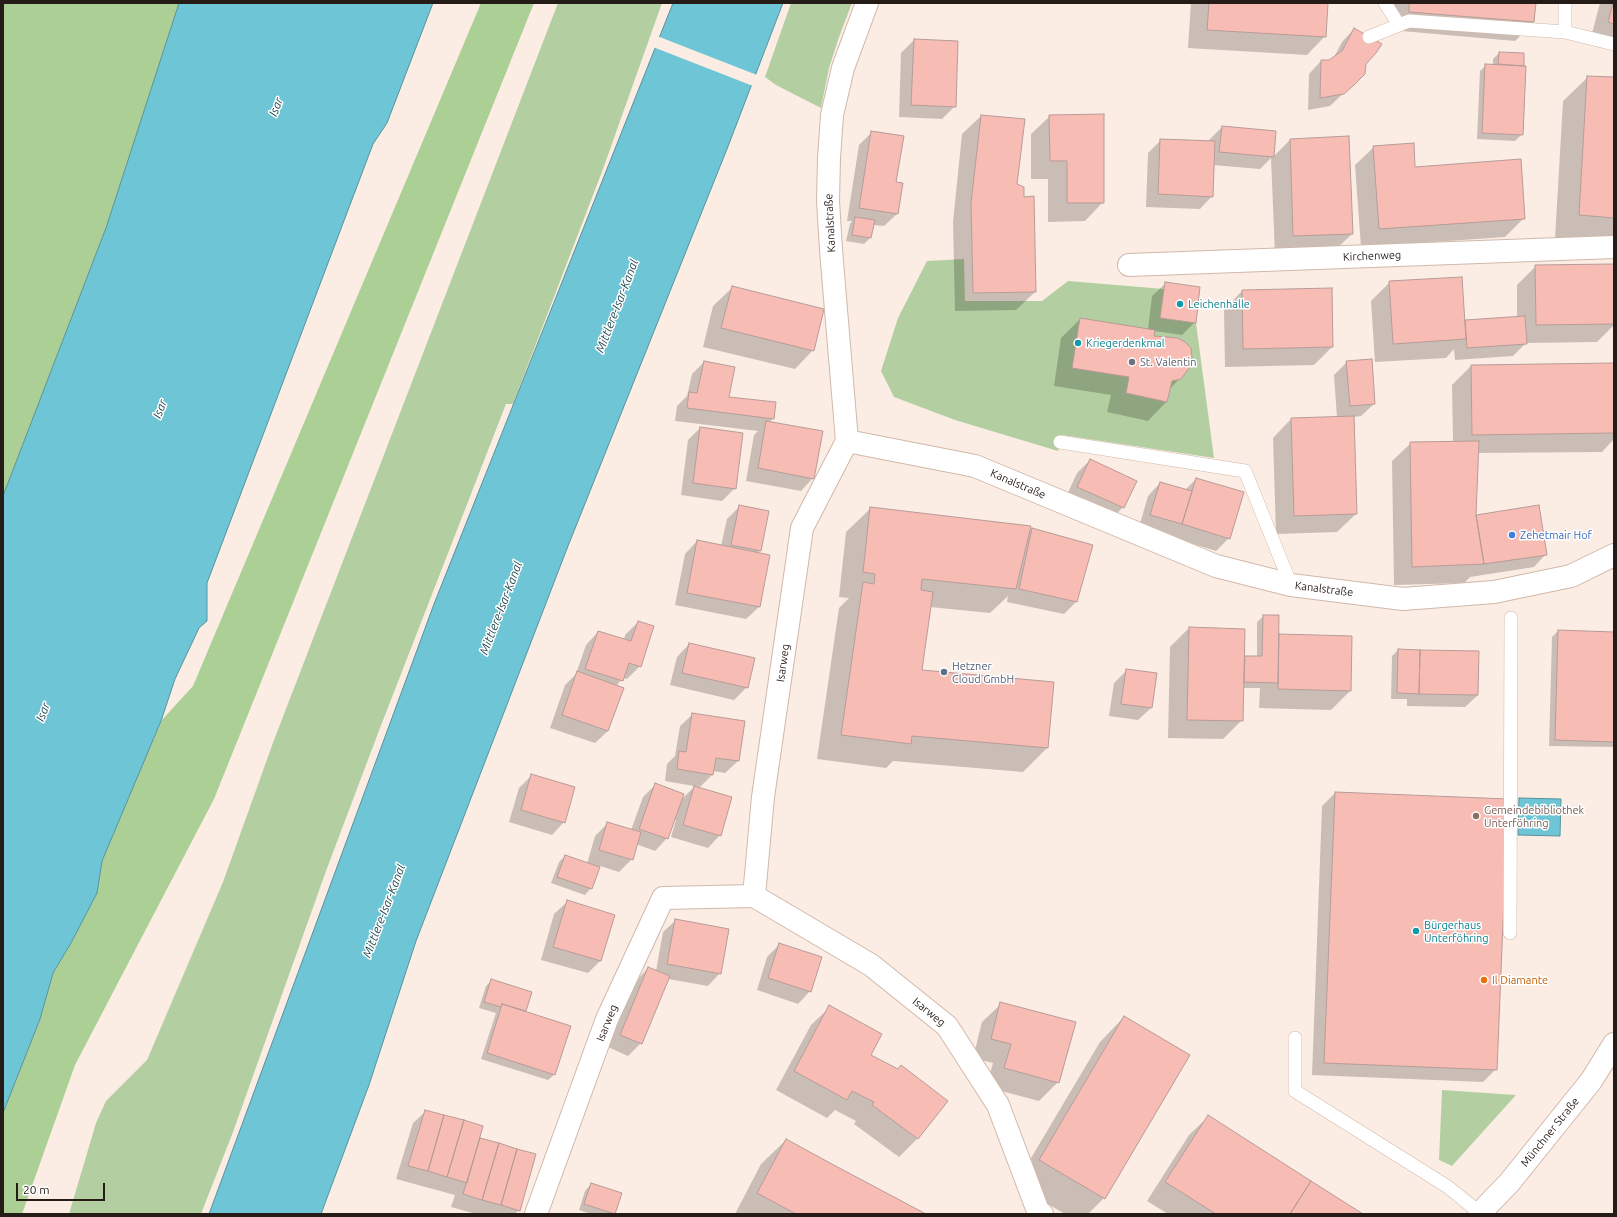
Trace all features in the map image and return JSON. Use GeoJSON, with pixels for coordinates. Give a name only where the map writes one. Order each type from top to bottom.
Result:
{"type":"FeatureCollection","features":[{"type":"Feature","properties":{"kind":"street","name":"Kanalstraße"},"geometry":{"type":"LineString","coordinates":[[867,3],[843,68],[832,115],[829,158],[828,201],[831,250],[847,441],[975,466],[1216,566],[1291,585],[1403,599],[1494,592],[1571,576],[1614,555]]}},
{"type":"Feature","properties":{"kind":"street","name":"Kirchenweg"},"geometry":{"type":"LineString","coordinates":[[1129,265],[1614,247]]}},
{"type":"Feature","properties":{"kind":"street","name":"Isarweg"},"geometry":{"type":"LineString","coordinates":[[754,896],[763,797],[802,528],[847,441]]}},
{"type":"Feature","properties":{"kind":"street","name":"Isarweg"},"geometry":{"type":"LineString","coordinates":[[536,1214],[607,1019],[664,898],[754,896],[870,965],[947,1026],[998,1105],[1038,1211],[1042,1214]]}},
{"type":"Feature","properties":{"kind":"street","name":"Münchner Straße"},"geometry":{"type":"LineString","coordinates":[[1479,1214],[1509,1183],[1592,1081],[1614,1044]]}},
{"type":"Feature","properties":{"kind":"lane"},"geometry":{"type":"LineString","coordinates":[[1385,3],[1399,25]]}},
{"type":"Feature","properties":{"kind":"lane"},"geometry":{"type":"LineString","coordinates":[[1565,3],[1565,32]]}},
{"type":"Feature","properties":{"kind":"lane"},"geometry":{"type":"LineString","coordinates":[[1369,37],[1409,21],[1565,32],[1614,44]]}},
{"type":"Feature","properties":{"kind":"lane"},"geometry":{"type":"LineString","coordinates":[[1060,442],[1245,471],[1291,585]]}},
{"type":"Feature","properties":{"kind":"lane"},"geometry":{"type":"LineString","coordinates":[[1510,933],[1511,618]]}},
{"type":"Feature","properties":{"kind":"lane"},"geometry":{"type":"LineString","coordinates":[[1295,1038],[1295,1091],[1448,1187],[1479,1214]]}},
{"type":"Feature","properties":{"kind":"green space"},"geometry":{"type":"Polygon","coordinates":[[[3,3],[179,3],[106,228],[3,496],[3,3]]]}},
{"type":"Feature","properties":{"kind":"green space"},"geometry":{"type":"Polygon","coordinates":[[[481,3],[534,3],[214,799],[75,1065],[22,1214],[3,1214],[3,1113],[40,1019],[53,973],[71,943],[97,893],[102,861],[161,721],[193,686],[481,3]]]}},
{"type":"Feature","properties":{"kind":"green space"},"geometry":{"type":"Polygon","coordinates":[[[558,3],[662,3],[603,169],[513,404],[506,404],[380,728],[326,871],[233,1132],[201,1214],[69,1214],[96,1123],[106,1101],[147,1060],[223,882],[274,740],[558,3]]]}},
{"type":"Feature","properties":{"kind":"green space"},"geometry":{"type":"Polygon","coordinates":[[[791,3],[852,3],[829,68],[821,108],[776,85],[765,77],[791,3]]]}},
{"type":"Feature","properties":{"kind":"green space"},"geometry":{"type":"Polygon","coordinates":[[[964,259],[965,301],[1042,301],[1068,281],[1164,289],[1160,318],[1196,323],[1214,458],[1062,435],[1058,451],[955,420],[894,397],[881,371],[898,318],[927,261],[964,259]]]}},
{"type":"Feature","properties":{"kind":"green space"},"geometry":{"type":"Polygon","coordinates":[[[1442,1090],[1516,1095],[1452,1166],[1439,1160],[1442,1090]]]}},
{"type":"Feature","properties":{"kind":"water","name":"Isar"},"geometry":{"type":"Polygon","coordinates":[[[179,3],[433,3],[387,123],[373,144],[207,583],[207,621],[199,628],[175,679],[161,721],[102,861],[97,893],[71,943],[53,973],[40,1019],[3,1113],[3,496],[106,228],[179,3]]]}},
{"type":"Feature","properties":{"kind":"water","name":"Mittlere-Isar-Kanal"},"geometry":{"type":"Polygon","coordinates":[[[673,3],[783,3],[727,149],[568,546],[416,941],[369,1085],[321,1214],[209,1214],[434,604],[673,3]]]}},
{"type":"Feature","properties":{"kind":"water"},"geometry":{"type":"Polygon","coordinates":[[[1519,798],[1561,799],[1560,836],[1518,835],[1519,798]]]}},
{"type":"Feature","properties":{"kind":"pier"},"geometry":{"type":"Polygon","coordinates":[[[657,36],[757,75],[753,86],[653,47],[657,36]]]}},
{"type":"Feature","properties":{"kind":"building"},"geometry":{"type":"Polygon","coordinates":[[[1209,3],[1328,3],[1326,37],[1207,30],[1209,3]]]}},
{"type":"Feature","properties":{"kind":"building"},"geometry":{"type":"Polygon","coordinates":[[[1409,3],[1536,3],[1534,22],[1409,12],[1409,3]]]}},
{"type":"Feature","properties":{"kind":"building"},"geometry":{"type":"Polygon","coordinates":[[[1614,3],[1614,24],[1608,22],[1614,3]]]}},
{"type":"Feature","properties":{"kind":"building"},"geometry":{"type":"Polygon","coordinates":[[[1354,28],[1382,44],[1366,64],[1365,74],[1344,94],[1320,98],[1321,60],[1329,60],[1342,51],[1354,28]]]}},
{"type":"Feature","properties":{"kind":"building"},"geometry":{"type":"Polygon","coordinates":[[[914,39],[958,41],[956,107],[911,105],[914,39]]]}},
{"type":"Feature","properties":{"kind":"building"},"geometry":{"type":"Polygon","coordinates":[[[1499,52],[1524,53],[1524,66],[1498,64],[1499,52]]]}},
{"type":"Feature","properties":{"kind":"building"},"geometry":{"type":"Polygon","coordinates":[[[1485,64],[1526,66],[1523,135],[1482,133],[1485,64]]]}},
{"type":"Feature","properties":{"kind":"building"},"geometry":{"type":"Polygon","coordinates":[[[1587,76],[1614,77],[1614,218],[1579,215],[1587,76]]]}},
{"type":"Feature","properties":{"kind":"building"},"geometry":{"type":"Polygon","coordinates":[[[1104,114],[1104,203],[1067,203],[1067,161],[1050,161],[1049,115],[1104,114]]]}},
{"type":"Feature","properties":{"kind":"building"},"geometry":{"type":"Polygon","coordinates":[[[981,115],[1025,119],[1017,184],[1024,187],[1024,197],[1034,196],[1036,292],[973,293],[971,203],[981,115]]]}},
{"type":"Feature","properties":{"kind":"building"},"geometry":{"type":"Polygon","coordinates":[[[1222,126],[1276,131],[1274,157],[1219,152],[1222,126]]]}},
{"type":"Feature","properties":{"kind":"building"},"geometry":{"type":"Polygon","coordinates":[[[871,131],[904,136],[896,182],[903,183],[898,214],[859,208],[871,131]]]}},
{"type":"Feature","properties":{"kind":"building"},"geometry":{"type":"Polygon","coordinates":[[[1349,136],[1353,234],[1293,236],[1290,139],[1349,136]]]}},
{"type":"Feature","properties":{"kind":"building"},"geometry":{"type":"Polygon","coordinates":[[[1160,139],[1215,141],[1213,197],[1158,194],[1160,139]]]}},
{"type":"Feature","properties":{"kind":"building"},"geometry":{"type":"Polygon","coordinates":[[[1414,143],[1415,167],[1521,159],[1525,219],[1379,229],[1373,146],[1414,143]]]}},
{"type":"Feature","properties":{"kind":"building"},"geometry":{"type":"Polygon","coordinates":[[[855,217],[875,220],[871,238],[852,235],[855,217]]]}},
{"type":"Feature","properties":{"kind":"building"},"geometry":{"type":"Polygon","coordinates":[[[1614,264],[1614,324],[1536,325],[1535,265],[1614,264]]]}},
{"type":"Feature","properties":{"kind":"building"},"geometry":{"type":"Polygon","coordinates":[[[1462,277],[1466,339],[1393,344],[1389,281],[1462,277]]]}},
{"type":"Feature","properties":{"kind":"building","name":"Leichenhalle"},"geometry":{"type":"Polygon","coordinates":[[[1165,282],[1200,287],[1196,323],[1160,318],[1165,282]]]}},
{"type":"Feature","properties":{"kind":"building"},"geometry":{"type":"Polygon","coordinates":[[[732,286],[824,309],[814,351],[721,328],[732,286]]]}},
{"type":"Feature","properties":{"kind":"building"},"geometry":{"type":"Polygon","coordinates":[[[1332,288],[1333,347],[1243,349],[1242,290],[1332,288]]]}},
{"type":"Feature","properties":{"kind":"building"},"geometry":{"type":"Polygon","coordinates":[[[1525,316],[1527,344],[1467,348],[1465,320],[1525,316]]]}},
{"type":"Feature","properties":{"kind":"building","name":"St. Valentin"},"geometry":{"type":"Polygon","coordinates":[[[1080,318],[1155,330],[1154,336],[1178,338],[1185,342],[1191,348],[1192,357],[1190,367],[1181,379],[1172,381],[1167,402],[1126,393],[1129,377],[1072,368],[1080,318]]]}},
{"type":"Feature","properties":{"kind":"building"},"geometry":{"type":"Polygon","coordinates":[[[1372,359],[1375,404],[1350,406],[1346,361],[1372,359]]]}},
{"type":"Feature","properties":{"kind":"building"},"geometry":{"type":"Polygon","coordinates":[[[704,361],[735,367],[729,397],[776,402],[774,419],[687,408],[689,392],[697,393],[704,361]]]}},
{"type":"Feature","properties":{"kind":"building"},"geometry":{"type":"Polygon","coordinates":[[[1614,363],[1614,433],[1472,435],[1471,365],[1614,363]]]}},
{"type":"Feature","properties":{"kind":"building"},"geometry":{"type":"Polygon","coordinates":[[[1354,416],[1357,514],[1294,516],[1291,418],[1354,416]]]}},
{"type":"Feature","properties":{"kind":"building"},"geometry":{"type":"Polygon","coordinates":[[[766,421],[823,431],[814,479],[758,468],[766,421]]]}},
{"type":"Feature","properties":{"kind":"building"},"geometry":{"type":"Polygon","coordinates":[[[700,427],[743,433],[736,489],[693,483],[700,427]]]}},
{"type":"Feature","properties":{"kind":"building"},"geometry":{"type":"Polygon","coordinates":[[[1479,441],[1476,515],[1484,564],[1412,567],[1410,442],[1479,441]]]}},
{"type":"Feature","properties":{"kind":"building"},"geometry":{"type":"Polygon","coordinates":[[[1090,459],[1137,481],[1124,508],[1077,487],[1090,459]]]}},
{"type":"Feature","properties":{"kind":"building"},"geometry":{"type":"Polygon","coordinates":[[[1196,478],[1244,492],[1230,539],[1182,524],[1196,478]]]}},
{"type":"Feature","properties":{"kind":"building"},"geometry":{"type":"Polygon","coordinates":[[[1160,482],[1192,491],[1182,524],[1150,515],[1160,482]]]}},
{"type":"Feature","properties":{"kind":"building"},"geometry":{"type":"Polygon","coordinates":[[[739,505],[769,511],[761,551],[731,545],[739,505]]]}},
{"type":"Feature","properties":{"kind":"building","name":"Zehetmair Hof"},"geometry":{"type":"Polygon","coordinates":[[[1539,505],[1547,555],[1484,564],[1476,515],[1539,505]]]}},
{"type":"Feature","properties":{"kind":"building"},"geometry":{"type":"Polygon","coordinates":[[[870,507],[1031,526],[1016,589],[922,579],[921,590],[933,592],[922,670],[1054,682],[1048,748],[912,736],[911,744],[841,735],[863,582],[874,584],[875,574],[863,572],[870,507]]]}},
{"type":"Feature","properties":{"kind":"building"},"geometry":{"type":"Polygon","coordinates":[[[1032,528],[1093,545],[1077,602],[1019,589],[1032,528]]]}},
{"type":"Feature","properties":{"kind":"building"},"geometry":{"type":"Polygon","coordinates":[[[697,540],[770,555],[760,607],[687,593],[697,540]]]}},
{"type":"Feature","properties":{"kind":"building"},"geometry":{"type":"Polygon","coordinates":[[[1263,615],[1279,615],[1278,683],[1244,682],[1245,656],[1262,656],[1263,615]]]}},
{"type":"Feature","properties":{"kind":"building"},"geometry":{"type":"Polygon","coordinates":[[[638,621],[654,626],[641,667],[629,663],[623,681],[585,669],[598,631],[631,641],[638,621]]]}},
{"type":"Feature","properties":{"kind":"building"},"geometry":{"type":"Polygon","coordinates":[[[1189,627],[1245,629],[1243,721],[1187,720],[1189,627]]]}},
{"type":"Feature","properties":{"kind":"building"},"geometry":{"type":"Polygon","coordinates":[[[1558,630],[1614,632],[1614,742],[1555,740],[1558,630]]]}},
{"type":"Feature","properties":{"kind":"building"},"geometry":{"type":"Polygon","coordinates":[[[1279,634],[1352,636],[1351,691],[1278,689],[1279,634]]]}},
{"type":"Feature","properties":{"kind":"building"},"geometry":{"type":"Polygon","coordinates":[[[689,643],[755,658],[748,688],[682,673],[689,643]]]}},
{"type":"Feature","properties":{"kind":"building"},"geometry":{"type":"Polygon","coordinates":[[[1398,649],[1420,650],[1419,694],[1397,693],[1398,649]]]}},
{"type":"Feature","properties":{"kind":"building"},"geometry":{"type":"Polygon","coordinates":[[[1420,650],[1479,651],[1478,695],[1419,694],[1420,650]]]}},
{"type":"Feature","properties":{"kind":"building"},"geometry":{"type":"Polygon","coordinates":[[[1126,669],[1157,673],[1152,708],[1121,704],[1126,669]]]}},
{"type":"Feature","properties":{"kind":"building"},"geometry":{"type":"Polygon","coordinates":[[[577,671],[624,688],[608,731],[562,715],[577,671]]]}},
{"type":"Feature","properties":{"kind":"building"},"geometry":{"type":"Polygon","coordinates":[[[692,713],[745,721],[739,761],[716,758],[713,775],[677,769],[679,751],[686,752],[692,713]]]}},
{"type":"Feature","properties":{"kind":"building"},"geometry":{"type":"Polygon","coordinates":[[[531,774],[575,787],[565,823],[521,810],[531,774]]]}},
{"type":"Feature","properties":{"kind":"building"},"geometry":{"type":"Polygon","coordinates":[[[655,783],[684,794],[668,839],[639,829],[655,783]]]}},
{"type":"Feature","properties":{"kind":"building"},"geometry":{"type":"Polygon","coordinates":[[[694,786],[732,797],[721,836],[683,825],[694,786]]]}},
{"type":"Feature","properties":{"kind":"building","name":"Bürgerhaus Unterföhring"},"geometry":{"type":"Polygon","coordinates":[[[1335,792],[1508,799],[1497,1070],[1324,1063],[1335,792]]]}},
{"type":"Feature","properties":{"kind":"building"},"geometry":{"type":"Polygon","coordinates":[[[607,822],[641,832],[633,860],[599,850],[607,822]]]}},
{"type":"Feature","properties":{"kind":"building"},"geometry":{"type":"Polygon","coordinates":[[[565,855],[600,867],[592,889],[557,877],[565,855]]]}},
{"type":"Feature","properties":{"kind":"building"},"geometry":{"type":"Polygon","coordinates":[[[567,900],[615,915],[601,961],[553,947],[567,900]]]}},
{"type":"Feature","properties":{"kind":"building"},"geometry":{"type":"Polygon","coordinates":[[[675,919],[729,929],[721,974],[667,964],[675,919]]]}},
{"type":"Feature","properties":{"kind":"building"},"geometry":{"type":"Polygon","coordinates":[[[779,943],[822,957],[811,992],[768,978],[779,943]]]}},
{"type":"Feature","properties":{"kind":"building"},"geometry":{"type":"Polygon","coordinates":[[[648,967],[670,976],[642,1044],[620,1035],[648,967]]]}},
{"type":"Feature","properties":{"kind":"building"},"geometry":{"type":"Polygon","coordinates":[[[491,979],[532,992],[526,1011],[502,1004],[501,1007],[484,1002],[491,979]]]}},
{"type":"Feature","properties":{"kind":"building"},"geometry":{"type":"Polygon","coordinates":[[[1000,1002],[1076,1022],[1059,1083],[1004,1068],[1011,1044],[991,1039],[1000,1002]]]}},
{"type":"Feature","properties":{"kind":"building"},"geometry":{"type":"Polygon","coordinates":[[[502,1004],[571,1026],[555,1075],[487,1053],[502,1004]]]}},
{"type":"Feature","properties":{"kind":"building"},"geometry":{"type":"Polygon","coordinates":[[[829,1005],[882,1034],[871,1055],[898,1069],[901,1065],[948,1101],[918,1139],[872,1105],[874,1102],[852,1091],[847,1100],[794,1071],[829,1005]]]}},
{"type":"Feature","properties":{"kind":"building"},"geometry":{"type":"Polygon","coordinates":[[[1124,1016],[1190,1055],[1105,1199],[1039,1160],[1124,1016]]]}},
{"type":"Feature","properties":{"kind":"building"},"geometry":{"type":"Polygon","coordinates":[[[425,1110],[444,1115],[428,1171],[408,1166],[425,1110]]]}},
{"type":"Feature","properties":{"kind":"building"},"geometry":{"type":"Polygon","coordinates":[[[444,1115],[464,1120],[447,1177],[428,1171],[444,1115]]]}},
{"type":"Feature","properties":{"kind":"building"},"geometry":{"type":"Polygon","coordinates":[[[1208,1115],[1311,1181],[1290,1214],[1216,1214],[1165,1182],[1208,1115]]]}},
{"type":"Feature","properties":{"kind":"building"},"geometry":{"type":"Polygon","coordinates":[[[464,1120],[483,1126],[467,1183],[447,1177],[464,1120]]]}},
{"type":"Feature","properties":{"kind":"building"},"geometry":{"type":"Polygon","coordinates":[[[480,1138],[499,1143],[482,1200],[463,1194],[480,1138]]]}},
{"type":"Feature","properties":{"kind":"building"},"geometry":{"type":"Polygon","coordinates":[[[786,1139],[926,1214],[796,1214],[757,1193],[786,1139]]]}},
{"type":"Feature","properties":{"kind":"building"},"geometry":{"type":"Polygon","coordinates":[[[499,1143],[517,1149],[501,1205],[482,1200],[499,1143]]]}},
{"type":"Feature","properties":{"kind":"building"},"geometry":{"type":"Polygon","coordinates":[[[517,1149],[536,1154],[520,1211],[501,1205],[517,1149]]]}},
{"type":"Feature","properties":{"kind":"building"},"geometry":{"type":"Polygon","coordinates":[[[1311,1181],[1363,1214],[1290,1214],[1311,1181]]]}},
{"type":"Feature","properties":{"kind":"building"},"geometry":{"type":"Polygon","coordinates":[[[591,1183],[622,1193],[615,1214],[584,1204],[591,1183]]]}},
{"type":"Feature","properties":{"kind":"place","name":"Leichenhalle"},"geometry":{"type":"Point","coordinates":[1180,304]}},
{"type":"Feature","properties":{"kind":"place","name":"Kriegerdenkmal"},"geometry":{"type":"Point","coordinates":[1078,343]}},
{"type":"Feature","properties":{"kind":"place","name":"St. Valentin"},"geometry":{"type":"Point","coordinates":[1132,362]}},
{"type":"Feature","properties":{"kind":"place","name":"Zehetmair Hof"},"geometry":{"type":"Point","coordinates":[1512,535]}},
{"type":"Feature","properties":{"kind":"place","name":"Hetzner Cloud GmbH"},"geometry":{"type":"Point","coordinates":[944,672]}},
{"type":"Feature","properties":{"kind":"place","name":"Gemeindebibliothek Unterföhring"},"geometry":{"type":"Point","coordinates":[1476,816]}},
{"type":"Feature","properties":{"kind":"place","name":"Bürgerhaus Unterföhring"},"geometry":{"type":"Point","coordinates":[1416,931]}},
{"type":"Feature","properties":{"kind":"place","name":"Il Diamante"},"geometry":{"type":"Point","coordinates":[1484,980]}}]}
